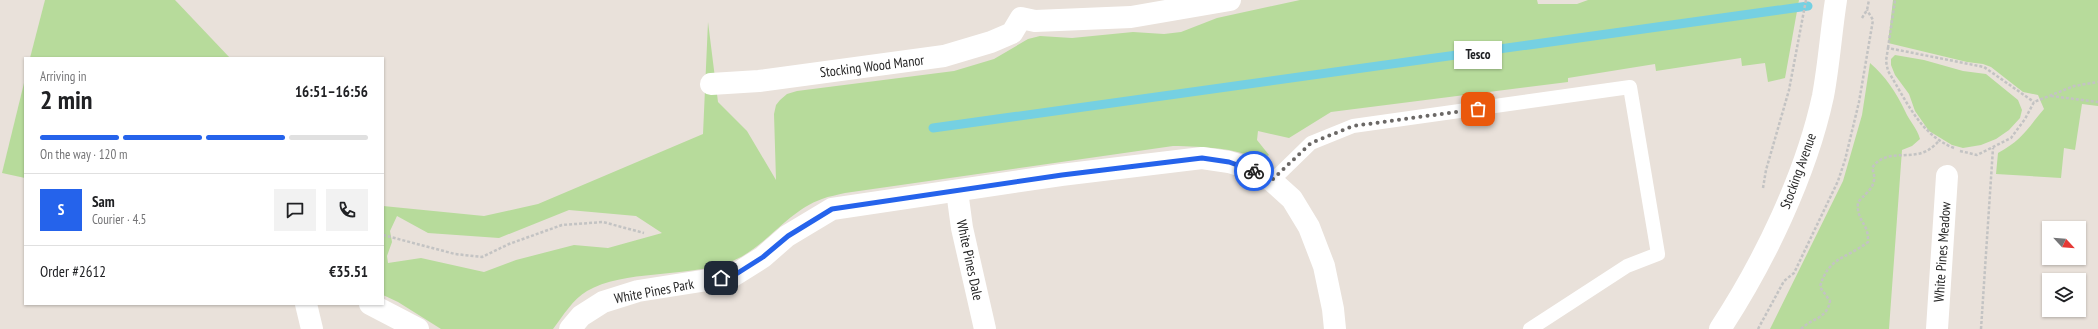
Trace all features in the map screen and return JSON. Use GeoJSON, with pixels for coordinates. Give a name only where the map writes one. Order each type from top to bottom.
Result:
{"type":"FeatureCollection","features":[{"type":"Feature","properties":{"kind":"street","name":"Stocking Avenue"},"geometry":{"type":"LineString","coordinates":[[1720,329],[1778,224],[1804,158],[1822,97],[1831,51],[1836,0]]}},
{"type":"Feature","properties":{"kind":"street","name":"Stocking Wood Manor"},"geometry":{"type":"LineString","coordinates":[[711,84],[759,81],[944,56],[991,42],[1012,33],[1020,9],[1035,21],[1131,17],[1222,1]]}},
{"type":"Feature","properties":{"kind":"street","name":"White Pines Park"},"geometry":{"type":"LineString","coordinates":[[570,329],[581,316],[603,302],[638,291],[733,276],[763,257],[788,236],[832,209],[1062,175],[1202,158],[1229,162],[1252,170],[1272,180],[1292,199],[1309,227],[1324,266],[1333,309],[1335,329]]}},
{"type":"Feature","properties":{"kind":"street","name":"White Pines Meadow"},"geometry":{"type":"LineString","coordinates":[[1937,329],[1947,176]]}},
{"type":"Feature","properties":{"kind":"street","name":"White Pines Dale"},"geometry":{"type":"LineString","coordinates":[[957,191],[962,228],[985,329]]}},
{"type":"Feature","properties":{"kind":"street"},"geometry":{"type":"LineString","coordinates":[[306,305],[312,329]]}},
{"type":"Feature","properties":{"kind":"street"},"geometry":{"type":"LineString","coordinates":[[372,305],[418,329]]}},
{"type":"Feature","properties":{"kind":"lane"},"geometry":{"type":"LineString","coordinates":[[1272,180],[1311,143],[1353,126],[1630,87],[1658,254],[1627,266],[1530,329]]}},
{"type":"Feature","properties":{"kind":"path"},"geometry":{"type":"LineString","coordinates":[[1764,179],[1789,90],[1806,0]]}},
{"type":"Feature","properties":{"kind":"path"},"geometry":{"type":"LineString","coordinates":[[1758,329],[1784,281],[1794,273],[1838,181],[1845,160],[1859,102],[1873,20],[1867,10],[1869,0]]}},
{"type":"Feature","properties":{"kind":"path"},"geometry":{"type":"LineString","coordinates":[[1895,0],[1886,61],[1888,71],[1923,127],[1931,136],[1962,152],[1977,155],[2011,138],[2025,119],[2034,102],[2074,86],[2098,82]]}},
{"type":"Feature","properties":{"kind":"path"},"geometry":{"type":"LineString","coordinates":[[1888,48],[1984,67],[2034,102]]}},
{"type":"Feature","properties":{"kind":"path"},"geometry":{"type":"LineString","coordinates":[[2049,96],[2098,102]]}},
{"type":"Feature","properties":{"kind":"path"},"geometry":{"type":"LineString","coordinates":[[1801,329],[1821,317],[1829,309],[1830,301],[1820,287],[1824,273],[1834,262],[1857,251],[1868,242],[1868,232],[1857,213],[1858,202],[1872,189],[1875,181],[1872,168],[1882,158],[1924,153],[1939,141]]}},
{"type":"Feature","properties":{"kind":"path"},"geometry":{"type":"LineString","coordinates":[[1981,329],[1993,147]]}},
{"type":"Feature","properties":{"kind":"path"},"geometry":{"type":"LineString","coordinates":[[384,235],[455,254],[482,257],[509,244],[562,225],[603,222],[644,233]]}},
{"type":"Feature","properties":{"kind":"green space"},"geometry":{"type":"Polygon","coordinates":[[[45,0],[175,0],[229,57],[30,57],[45,0]]]}},
{"type":"Feature","properties":{"kind":"green space"},"geometry":{"type":"Polygon","coordinates":[[[1300,0],[1537,0],[1538,4],[1577,4],[1588,0],[1799,0],[1785,78],[1768,82],[1765,63],[1742,66],[1741,58],[1656,71],[1655,64],[1568,78],[1568,82],[1331,112],[1289,138],[1258,131],[1257,140],[1269,155],[1261,160],[1240,152],[1229,150],[1207,147],[1173,146],[845,193],[825,198],[809,205],[785,222],[752,250],[727,263],[693,270],[618,280],[602,284],[582,294],[564,313],[553,329],[441,329],[398,302],[384,295],[384,206],[484,216],[538,204],[703,134],[708,22],[718,102],[747,131],[776,180],[774,114],[776,105],[787,94],[797,91],[954,71],[994,59],[1028,39],[1040,36],[1072,38],[1133,32],[1164,34],[1181,32],[1217,18],[1300,0]],[[569,210],[499,238],[428,233],[397,216],[390,231],[392,242],[387,256],[388,263],[421,258],[484,272],[516,260],[574,245],[608,248],[662,233],[636,216],[569,210]]]}},
{"type":"Feature","properties":{"kind":"green space"},"geometry":{"type":"Polygon","coordinates":[[[1893,0],[2098,0],[2098,106],[2082,104],[2075,150],[2064,148],[2061,178],[1996,174],[1998,153],[2019,139],[2044,109],[2038,95],[2023,92],[1991,67],[1983,64],[1967,62],[1888,43],[1893,0]]]}},
{"type":"Feature","properties":{"kind":"green space"},"geometry":{"type":"Polygon","coordinates":[[[1895,55],[1924,60],[1963,71],[1986,74],[2018,100],[2022,110],[2020,118],[2009,130],[1996,139],[1981,145],[1963,148],[1952,145],[1929,131],[1915,111],[1909,94],[1895,75],[1891,65],[1891,59],[1895,55]]]}},
{"type":"Feature","properties":{"kind":"green space"},"geometry":{"type":"Polygon","coordinates":[[[1870,63],[1886,79],[1894,91],[1920,139],[1912,146],[1902,150],[1889,329],[1770,329],[1843,181],[1862,115],[1870,63]]]}},
{"type":"Feature","properties":{"kind":"green space"},"geometry":{"type":"Polygon","coordinates":[[[24,83],[24,178],[2,173],[24,83]]]}},
{"type":"Feature","properties":{"kind":"waterway"},"geometry":{"type":"LineString","coordinates":[[933,128],[1808,6]]}},
{"type":"Feature","properties":{"kind":"way so far"},"geometry":{"type":"LineString","coordinates":[[1254,171],[1272,180],[1311,143],[1353,126],[1478,109]]}},
{"type":"Feature","properties":{"kind":"place","name":"Tesco"},"geometry":{"type":"Point","coordinates":[1478,109]}},
{"type":"Feature","properties":{"kind":"route"},"geometry":{"type":"LineString","coordinates":[[721,278],[733,276],[763,257],[788,236],[832,209],[1062,175],[1202,158],[1229,162],[1254,171]]}}]}
